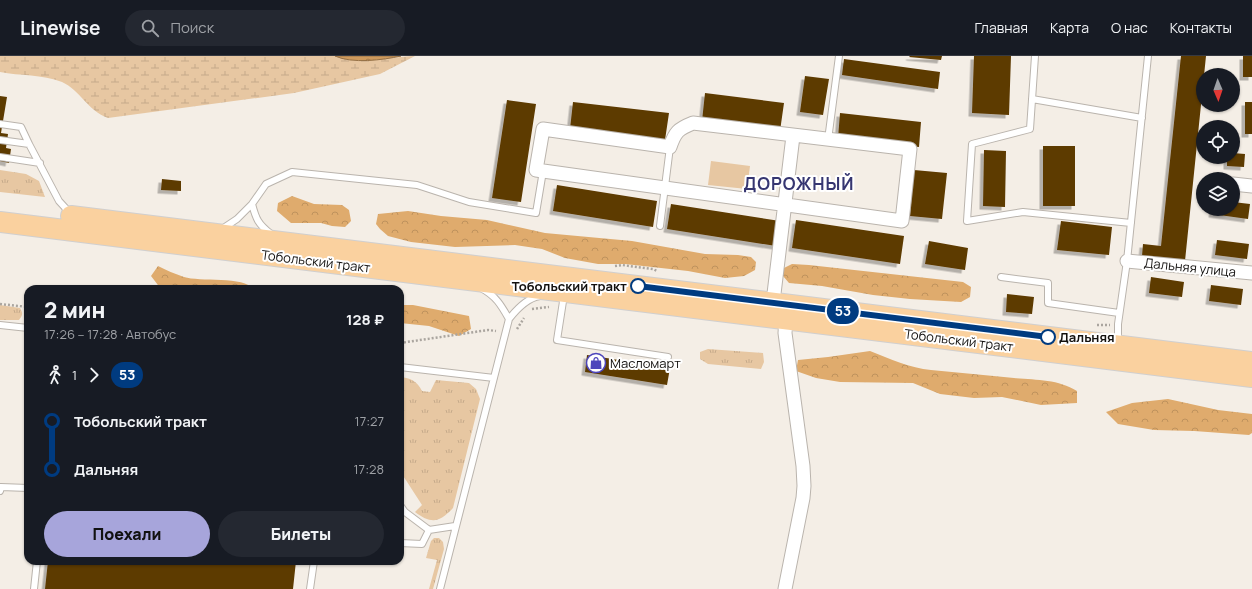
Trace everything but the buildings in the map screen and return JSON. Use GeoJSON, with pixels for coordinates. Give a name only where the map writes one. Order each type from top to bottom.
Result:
{"type":"FeatureCollection","features":[{"type":"Feature","properties":{"kind":"main road","name":"Тобольский тракт"},"geometry":{"type":"LineString","coordinates":[[0,208],[774,302],[1117,353],[1252,376]]}},
{"type":"Feature","properties":{"kind":"main road","name":"Тобольский тракт"},"geometry":{"type":"LineString","coordinates":[[0,222],[466,280],[564,299],[786,319],[1117,353],[1252,362]]}},
{"type":"Feature","properties":{"kind":"street"},"geometry":{"type":"LineString","coordinates":[[693,122],[828,140],[910,149],[902,221],[536,170],[543,129],[670,148],[673,137],[678,130],[693,122]]}},
{"type":"Feature","properties":{"kind":"street"},"geometry":{"type":"LineString","coordinates":[[774,302],[793,136]]}},
{"type":"Feature","properties":{"kind":"street"},"geometry":{"type":"LineString","coordinates":[[1240,185],[1252,186]]}},
{"type":"Feature","properties":{"kind":"street","name":"Дальняя улица"},"geometry":{"type":"LineString","coordinates":[[1127,261],[1252,273]]}},
{"type":"Feature","properties":{"kind":"street"},"geometry":{"type":"LineString","coordinates":[[785,589],[804,486],[803,466],[785,333],[786,319]]}},
{"type":"Feature","properties":{"kind":"lane"},"geometry":{"type":"LineString","coordinates":[[828,140],[839,56]]}},
{"type":"Feature","properties":{"kind":"lane"},"geometry":{"type":"LineString","coordinates":[[1035,56],[1030,129],[972,144],[967,221],[1023,212],[1131,223]]}},
{"type":"Feature","properties":{"kind":"lane"},"geometry":{"type":"LineString","coordinates":[[1117,353],[1119,313],[1127,261],[1148,56]]}},
{"type":"Feature","properties":{"kind":"lane"},"geometry":{"type":"LineString","coordinates":[[1032,99],[1142,118]]}},
{"type":"Feature","properties":{"kind":"lane"},"geometry":{"type":"LineString","coordinates":[[0,124],[21,127],[60,201],[70,212],[78,217]]}},
{"type":"Feature","properties":{"kind":"lane"},"geometry":{"type":"LineString","coordinates":[[0,140],[29,144]]}},
{"type":"Feature","properties":{"kind":"lane"},"geometry":{"type":"LineString","coordinates":[[660,226],[670,148]]}},
{"type":"Feature","properties":{"kind":"lane"},"geometry":{"type":"LineString","coordinates":[[0,157],[40,163]]}},
{"type":"Feature","properties":{"kind":"lane"},"geometry":{"type":"LineString","coordinates":[[211,233],[226,227],[237,219],[252,204],[266,184],[292,172],[417,185],[469,202],[536,213],[543,171]]}},
{"type":"Feature","properties":{"kind":"lane"},"geometry":{"type":"LineString","coordinates":[[252,204],[255,217],[263,227],[280,242]]}},
{"type":"Feature","properties":{"kind":"lane"},"geometry":{"type":"LineString","coordinates":[[1001,277],[1048,283],[1048,303],[1119,313]]}},
{"type":"Feature","properties":{"kind":"lane"},"geometry":{"type":"LineString","coordinates":[[466,280],[488,292],[501,304],[509,319]]}},
{"type":"Feature","properties":{"kind":"lane"},"geometry":{"type":"LineString","coordinates":[[440,589],[505,332],[509,319],[519,307],[536,296],[564,299],[557,340],[668,357]]}},
{"type":"Feature","properties":{"kind":"lane"},"geometry":{"type":"LineString","coordinates":[[0,325],[24,328]]}},
{"type":"Feature","properties":{"kind":"lane"},"geometry":{"type":"LineString","coordinates":[[404,368],[494,378]]}},
{"type":"Feature","properties":{"kind":"lane"},"geometry":{"type":"LineString","coordinates":[[0,491],[1,487],[24,488]]}},
{"type":"Feature","properties":{"kind":"lane"},"geometry":{"type":"LineString","coordinates":[[404,512],[429,530],[455,526]]}},
{"type":"Feature","properties":{"kind":"lane"},"geometry":{"type":"LineString","coordinates":[[404,543],[422,544],[429,530]]}},
{"type":"Feature","properties":{"kind":"lane"},"geometry":{"type":"LineString","coordinates":[[34,589],[37,565]]}},
{"type":"Feature","properties":{"kind":"lane"},"geometry":{"type":"LineString","coordinates":[[310,589],[313,565]]}},
{"type":"Feature","properties":{"kind":"path"},"geometry":{"type":"LineString","coordinates":[[528,310],[564,299]]}},
{"type":"Feature","properties":{"kind":"path"},"geometry":{"type":"LineString","coordinates":[[0,304],[24,307]]}},
{"type":"Feature","properties":{"kind":"path"},"geometry":{"type":"LineString","coordinates":[[404,342],[488,330],[514,333],[525,316]]}},
{"type":"Feature","properties":{"kind":"green space"},"geometry":{"type":"Polygon","coordinates":[[[0,56],[335,56],[353,60],[374,60],[415,56],[380,74],[294,93],[108,118],[95,111],[74,90],[62,82],[39,76],[0,72],[0,56]]]}},
{"type":"Feature","properties":{"kind":"green space"},"geometry":{"type":"Polygon","coordinates":[[[711,161],[750,166],[747,189],[708,185],[711,161]]]}},
{"type":"Feature","properties":{"kind":"green space"},"geometry":{"type":"Polygon","coordinates":[[[0,170],[26,174],[39,181],[45,197],[0,192],[0,170]]]}},
{"type":"Feature","properties":{"kind":"green space"},"geometry":{"type":"Polygon","coordinates":[[[292,196],[314,204],[342,205],[349,210],[351,221],[345,227],[321,223],[291,223],[277,211],[278,203],[292,196]]]}},
{"type":"Feature","properties":{"kind":"green space"},"geometry":{"type":"Polygon","coordinates":[[[408,211],[441,216],[487,220],[545,233],[632,241],[705,254],[751,257],[756,262],[755,270],[744,276],[725,278],[688,271],[625,264],[598,264],[565,258],[542,249],[515,245],[455,247],[411,242],[388,236],[376,224],[378,214],[408,211]]]}},
{"type":"Feature","properties":{"kind":"green space"},"geometry":{"type":"Polygon","coordinates":[[[792,264],[963,282],[971,287],[970,297],[961,302],[910,299],[873,295],[822,286],[789,283],[783,276],[784,268],[792,264]]]}},
{"type":"Feature","properties":{"kind":"green space"},"geometry":{"type":"Polygon","coordinates":[[[158,266],[184,277],[241,282],[248,285],[158,285],[151,276],[158,266]]]}},
{"type":"Feature","properties":{"kind":"green space"},"geometry":{"type":"Polygon","coordinates":[[[0,305],[20,308],[22,314],[19,320],[0,320],[0,305]]]}},
{"type":"Feature","properties":{"kind":"green space"},"geometry":{"type":"Polygon","coordinates":[[[404,305],[413,305],[469,316],[471,329],[459,336],[429,326],[404,323],[404,305]]]}},
{"type":"Feature","properties":{"kind":"green space"},"geometry":{"type":"Polygon","coordinates":[[[708,349],[763,353],[764,362],[761,369],[708,364],[700,359],[700,352],[708,349]]]}},
{"type":"Feature","properties":{"kind":"green space"},"geometry":{"type":"Polygon","coordinates":[[[870,351],[900,363],[923,369],[1055,382],[1077,391],[1077,403],[1041,405],[1002,397],[974,398],[940,394],[913,383],[840,382],[816,378],[796,371],[798,360],[870,351]]]}},
{"type":"Feature","properties":{"kind":"green space"},"geometry":{"type":"Polygon","coordinates":[[[404,378],[416,382],[422,391],[430,392],[436,380],[469,383],[476,389],[480,399],[453,508],[443,517],[430,520],[415,512],[422,505],[404,477],[404,378]]]}},
{"type":"Feature","properties":{"kind":"green space"},"geometry":{"type":"Polygon","coordinates":[[[1168,399],[1218,410],[1252,414],[1252,433],[1249,435],[1154,430],[1118,424],[1106,412],[1132,403],[1168,399]]]}},
{"type":"Feature","properties":{"kind":"green space"},"geometry":{"type":"Polygon","coordinates":[[[434,538],[439,538],[443,542],[444,549],[433,589],[429,589],[437,560],[426,558],[431,541],[434,538]]]}},
{"type":"Feature","properties":{"kind":"water"},"geometry":{"type":"Polygon","coordinates":[[[335,56],[401,56],[359,61],[335,56]]]}},
{"type":"Feature","properties":{"kind":"bus line","name":"53"},"geometry":{"type":"LineString","coordinates":[[638,286],[1048,337]]}},
{"type":"Feature","properties":{"kind":"place","name":"Тобольский тракт"},"geometry":{"type":"Point","coordinates":[638,286]}},
{"type":"Feature","properties":{"kind":"place","name":"Дальняя"},"geometry":{"type":"Point","coordinates":[1048,337]}},
{"type":"Feature","properties":{"kind":"place","name":"Масломарт"},"geometry":{"type":"Point","coordinates":[596,363]}},
{"type":"Feature","properties":{"kind":"district","name":"ДОРОЖНЫЙ"},"geometry":{"type":"Point","coordinates":[799,183]}}]}
